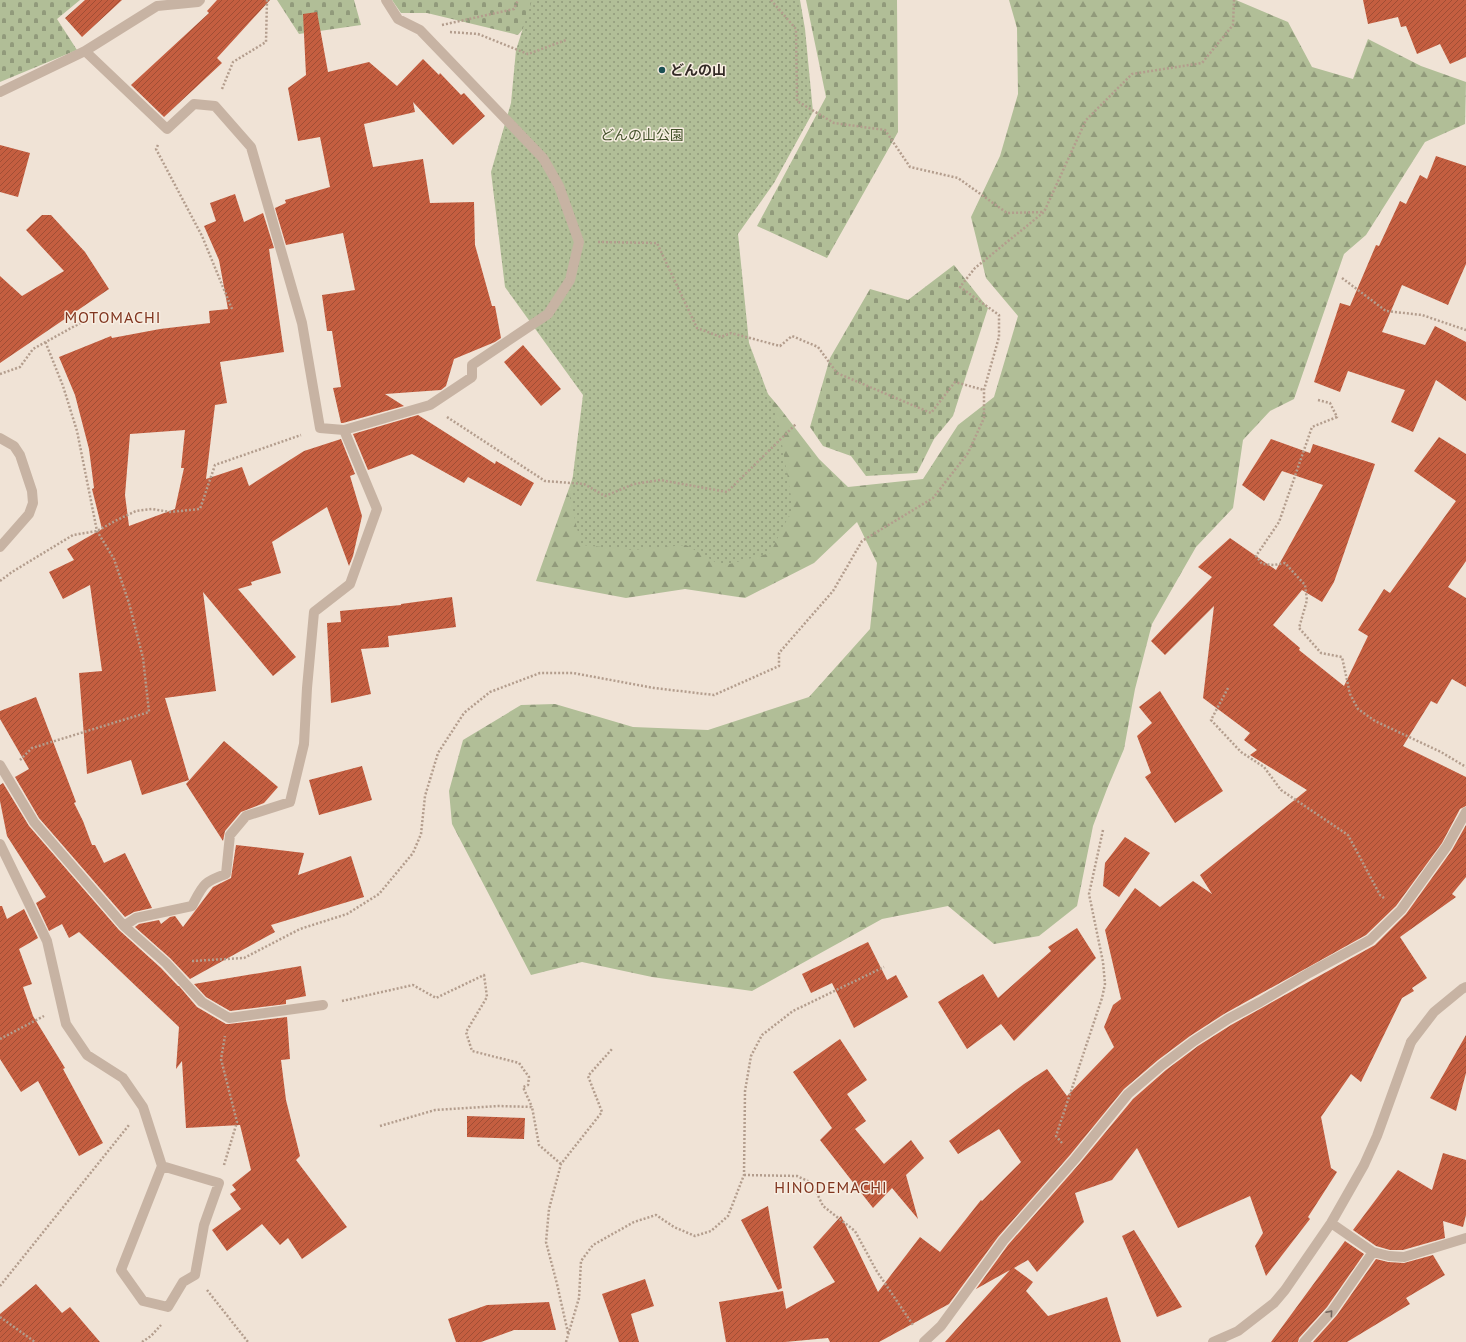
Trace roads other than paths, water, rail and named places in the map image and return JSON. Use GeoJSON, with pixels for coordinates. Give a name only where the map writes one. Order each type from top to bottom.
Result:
{"type":"FeatureCollection","features":[{"type":"Feature","properties":{"kind":"street"},"geometry":{"type":"LineString","coordinates":[[0,92],[85,51],[157,6],[198,2],[200,0]]}},
{"type":"Feature","properties":{"kind":"street"},"geometry":{"type":"LineString","coordinates":[[85,51],[167,129],[194,104],[215,106],[251,147],[302,323],[320,428],[344,430],[430,405],[472,377],[472,365],[548,314],[570,280],[579,242],[559,186],[543,158],[420,30],[398,18],[386,0]]}},
{"type":"Feature","properties":{"kind":"street"},"geometry":{"type":"LineString","coordinates":[[124,926],[136,918],[192,906],[203,885],[210,880],[226,874],[230,835],[246,816],[290,802],[304,744],[307,688],[314,612],[350,584],[377,509],[344,430]]}},
{"type":"Feature","properties":{"kind":"street"},"geometry":{"type":"LineString","coordinates":[[0,438],[14,446],[20,455],[32,491],[33,503],[29,514],[0,547]]}},
{"type":"Feature","properties":{"kind":"street"},"geometry":{"type":"LineString","coordinates":[[0,765],[34,822],[124,926],[166,963],[202,1002],[229,1018],[323,1005]]}},
{"type":"Feature","properties":{"kind":"street"},"geometry":{"type":"LineString","coordinates":[[924,1342],[941,1326],[1003,1241],[1075,1159],[1128,1094],[1194,1040],[1228,1019],[1370,940],[1401,910],[1447,846],[1466,812]]}},
{"type":"Feature","properties":{"kind":"street"},"geometry":{"type":"LineString","coordinates":[[0,844],[47,941],[66,1024],[87,1055],[123,1078],[143,1107],[162,1166],[121,1270],[143,1301],[168,1307],[183,1282],[195,1275],[204,1226],[219,1183],[162,1166]]}},
{"type":"Feature","properties":{"kind":"street"},"geometry":{"type":"LineString","coordinates":[[1213,1342],[1238,1331],[1274,1303],[1285,1290],[1331,1223],[1364,1165],[1377,1136],[1411,1042],[1434,1012],[1462,989],[1466,988]]}},
{"type":"Feature","properties":{"kind":"street"},"geometry":{"type":"LineString","coordinates":[[1331,1223],[1373,1252],[1389,1256],[1404,1257],[1466,1238]]}},
{"type":"Feature","properties":{"kind":"street"},"geometry":{"type":"LineString","coordinates":[[1304,1342],[1332,1311],[1373,1252]]}},
{"type":"Feature","properties":{"kind":"place","name":"どんの山"},"geometry":{"type":"Point","coordinates":[662,70]}},
{"type":"Feature","properties":{"kind":"district","name":"MOTOMACHI"},"geometry":{"type":"Point","coordinates":[113,317]}},
{"type":"Feature","properties":{"kind":"district","name":"HINODEMACHI"},"geometry":{"type":"Point","coordinates":[831,1187]}},
{"type":"Feature","properties":{"kind":"park label","name":"どんの山公園"},"geometry":{"type":"Point","coordinates":[642,135]}}]}
